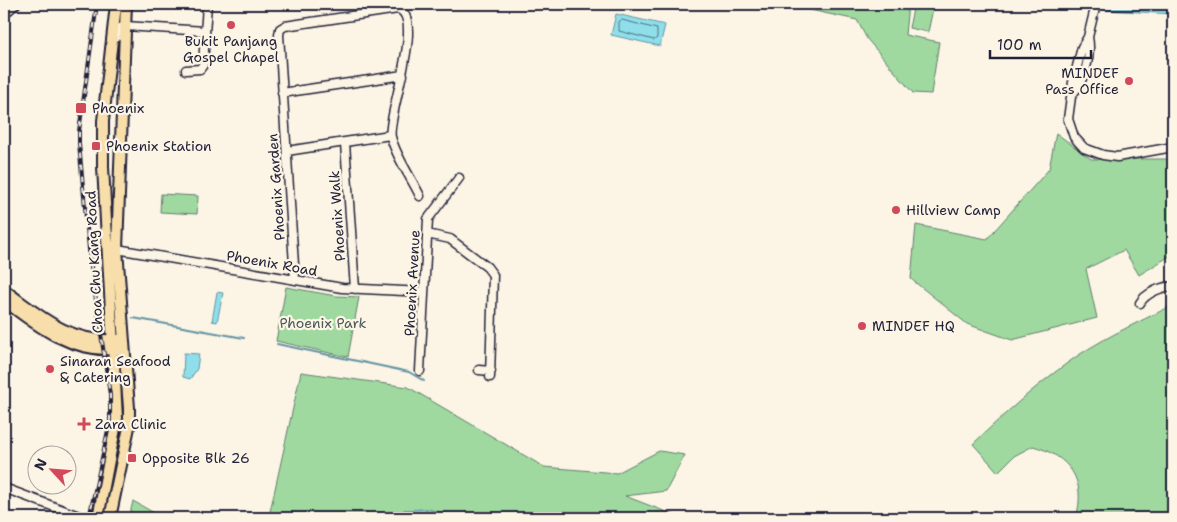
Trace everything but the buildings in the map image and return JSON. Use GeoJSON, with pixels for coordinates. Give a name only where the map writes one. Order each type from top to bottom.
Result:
{"type":"FeatureCollection","features":[{"type":"Feature","properties":{"kind":"main road","name":"Choa Chu Kang Road"},"geometry":{"type":"LineString","coordinates":[[99,515],[110,465],[117,418],[103,160],[103,121],[116,4]]}},
{"type":"Feature","properties":{"kind":"main road","name":"Choa Chu Kang Road"},"geometry":{"type":"LineString","coordinates":[[110,518],[129,427],[118,249],[126,4]]}},
{"type":"Feature","properties":{"kind":"main road"},"geometry":{"type":"LineString","coordinates":[[103,121],[109,136],[116,132],[121,123]]}},
{"type":"Feature","properties":{"kind":"main road"},"geometry":{"type":"LineString","coordinates":[[103,160],[108,144],[115,145],[120,151]]}},
{"type":"Feature","properties":{"kind":"main road"},"geometry":{"type":"LineString","coordinates":[[4,290],[54,327],[81,338],[113,345]]}},
{"type":"Feature","properties":{"kind":"main road"},"geometry":{"type":"LineString","coordinates":[[4,300],[36,325],[56,337],[72,343],[125,344]]}},
{"type":"Feature","properties":{"kind":"main road"},"geometry":{"type":"LineString","coordinates":[[97,341],[108,328],[112,318]]}},
{"type":"Feature","properties":{"kind":"street"},"geometry":{"type":"LineString","coordinates":[[4,14],[16,4]]}},
{"type":"Feature","properties":{"kind":"street"},"geometry":{"type":"LineString","coordinates":[[186,70],[200,69],[204,65],[207,4]]}},
{"type":"Feature","properties":{"kind":"street"},"geometry":{"type":"LineString","coordinates":[[1095,7],[1088,38],[1090,48],[1083,78],[1072,96],[1068,109],[1070,128],[1074,137],[1084,148],[1103,155],[1117,157],[1173,148]]}},
{"type":"Feature","properties":{"kind":"street","name":"Phoenix Garden"},"geometry":{"type":"LineString","coordinates":[[295,280],[282,93],[280,29],[285,26],[301,23],[398,9],[403,11],[406,15],[407,40],[403,75],[390,136]]}},
{"type":"Feature","properties":{"kind":"street"},"geometry":{"type":"LineString","coordinates":[[112,50],[118,29],[125,26],[206,31]]}},
{"type":"Feature","properties":{"kind":"street"},"geometry":{"type":"LineString","coordinates":[[282,93],[403,75]]}},
{"type":"Feature","properties":{"kind":"street"},"geometry":{"type":"LineString","coordinates":[[286,151],[390,136],[420,196]]}},
{"type":"Feature","properties":{"kind":"street","name":"Phoenix Walk"},"geometry":{"type":"LineString","coordinates":[[345,142],[354,288]]}},
{"type":"Feature","properties":{"kind":"street","name":"Phoenix Avenue"},"geometry":{"type":"LineString","coordinates":[[420,371],[428,219],[459,178]]}},
{"type":"Feature","properties":{"kind":"street"},"geometry":{"type":"LineString","coordinates":[[427,234],[450,239],[487,267],[493,274],[490,374],[479,370]]}},
{"type":"Feature","properties":{"kind":"street","name":"Phoenix Road"},"geometry":{"type":"LineString","coordinates":[[118,249],[295,280],[354,288],[424,292]]}},
{"type":"Feature","properties":{"kind":"street"},"geometry":{"type":"LineString","coordinates":[[1140,303],[1152,293],[1165,287],[1173,287]]}},
{"type":"Feature","properties":{"kind":"street"},"geometry":{"type":"LineString","coordinates":[[4,488],[84,518]]}},
{"type":"Feature","properties":{"kind":"street"},"geometry":{"type":"LineString","coordinates":[[90,518],[99,515]]}},
{"type":"Feature","properties":{"kind":"green space"},"geometry":{"type":"Polygon","coordinates":[[[782,4],[908,4],[905,35],[939,42],[931,94],[913,93],[867,39],[857,20],[782,4]]]}},
{"type":"Feature","properties":{"kind":"green space"},"geometry":{"type":"Polygon","coordinates":[[[914,4],[934,4],[928,32],[909,28],[914,4]]]}},
{"type":"Feature","properties":{"kind":"green space"},"geometry":{"type":"Polygon","coordinates":[[[1056,133],[1091,159],[1173,159],[1173,254],[1139,275],[1124,250],[1086,269],[1097,318],[1012,340],[967,324],[911,279],[916,225],[987,239],[1049,169],[1056,133]]]}},
{"type":"Feature","properties":{"kind":"green space"},"geometry":{"type":"Polygon","coordinates":[[[161,194],[198,196],[197,214],[160,212],[161,194]]]}},
{"type":"Feature","properties":{"kind":"green space","name":"Phoenix Park"},"geometry":{"type":"Polygon","coordinates":[[[286,287],[336,296],[359,297],[348,357],[276,341],[286,287]]]}},
{"type":"Feature","properties":{"kind":"green space"},"geometry":{"type":"Polygon","coordinates":[[[1173,305],[1173,518],[1076,518],[1079,504],[1077,481],[1065,463],[1056,456],[1046,450],[1033,446],[1014,456],[998,472],[973,444],[1030,392],[1078,355],[1118,332],[1173,305]]]}},
{"type":"Feature","properties":{"kind":"green space"},"geometry":{"type":"Polygon","coordinates":[[[301,372],[408,387],[544,467],[617,473],[659,451],[685,455],[666,491],[625,496],[682,518],[467,518],[427,509],[404,510],[395,518],[266,518],[269,516],[301,372]]]}},
{"type":"Feature","properties":{"kind":"green space"},"geometry":{"type":"Polygon","coordinates":[[[133,501],[163,518],[129,518],[133,501]]]}},
{"type":"Feature","properties":{"kind":"water"},"geometry":{"type":"Polygon","coordinates":[[[1020,4],[1085,4],[1084,10],[1020,4]]]}},
{"type":"Feature","properties":{"kind":"water"},"geometry":{"type":"Polygon","coordinates":[[[1106,4],[1173,6],[1173,14],[1105,10],[1106,4]]]}},
{"type":"Feature","properties":{"kind":"water"},"geometry":{"type":"Polygon","coordinates":[[[616,14],[665,25],[660,46],[611,35],[616,14]]]}},
{"type":"Feature","properties":{"kind":"water"},"geometry":{"type":"Polygon","coordinates":[[[217,292],[223,293],[217,322],[212,321],[217,292]]]}},
{"type":"Feature","properties":{"kind":"water"},"geometry":{"type":"Polygon","coordinates":[[[184,353],[199,354],[197,369],[190,379],[183,377],[184,353]]]}},
{"type":"Feature","properties":{"kind":"water"},"geometry":{"type":"Polygon","coordinates":[[[427,509],[467,518],[395,518],[404,510],[427,509]]]}},
{"type":"Feature","properties":{"kind":"waterway"},"geometry":{"type":"LineString","coordinates":[[1081,4],[1094,5]]}},
{"type":"Feature","properties":{"kind":"waterway"},"geometry":{"type":"LineString","coordinates":[[133,318],[244,338]]}},
{"type":"Feature","properties":{"kind":"waterway"},"geometry":{"type":"LineString","coordinates":[[277,344],[409,372],[424,381]]}},
{"type":"Feature","properties":{"kind":"railway"},"geometry":{"type":"LineString","coordinates":[[89,518],[110,421],[110,395],[90,260],[79,144],[79,131],[97,4]]}},
{"type":"Feature","properties":{"kind":"place","name":"Bukit Panjang Gospel Chapel"},"geometry":{"type":"Point","coordinates":[231,25]}},
{"type":"Feature","properties":{"kind":"place","name":"MINDEF Pass Office"},"geometry":{"type":"Point","coordinates":[1129,81]}},
{"type":"Feature","properties":{"kind":"place","name":"Phoenix"},"geometry":{"type":"Point","coordinates":[81,108]}},
{"type":"Feature","properties":{"kind":"place","name":"Phoenix Station"},"geometry":{"type":"Point","coordinates":[96,146]}},
{"type":"Feature","properties":{"kind":"place","name":"Hillview Camp"},"geometry":{"type":"Point","coordinates":[896,210]}},
{"type":"Feature","properties":{"kind":"place","name":"MINDEF HQ"},"geometry":{"type":"Point","coordinates":[862,326]}},
{"type":"Feature","properties":{"kind":"place","name":"Sinaran Seafood & Catering"},"geometry":{"type":"Point","coordinates":[50,369]}},
{"type":"Feature","properties":{"kind":"place","name":"Zara Clinic"},"geometry":{"type":"Point","coordinates":[84,424]}},
{"type":"Feature","properties":{"kind":"place","name":"Opposite Blk 26"},"geometry":{"type":"Point","coordinates":[132,458]}}]}
